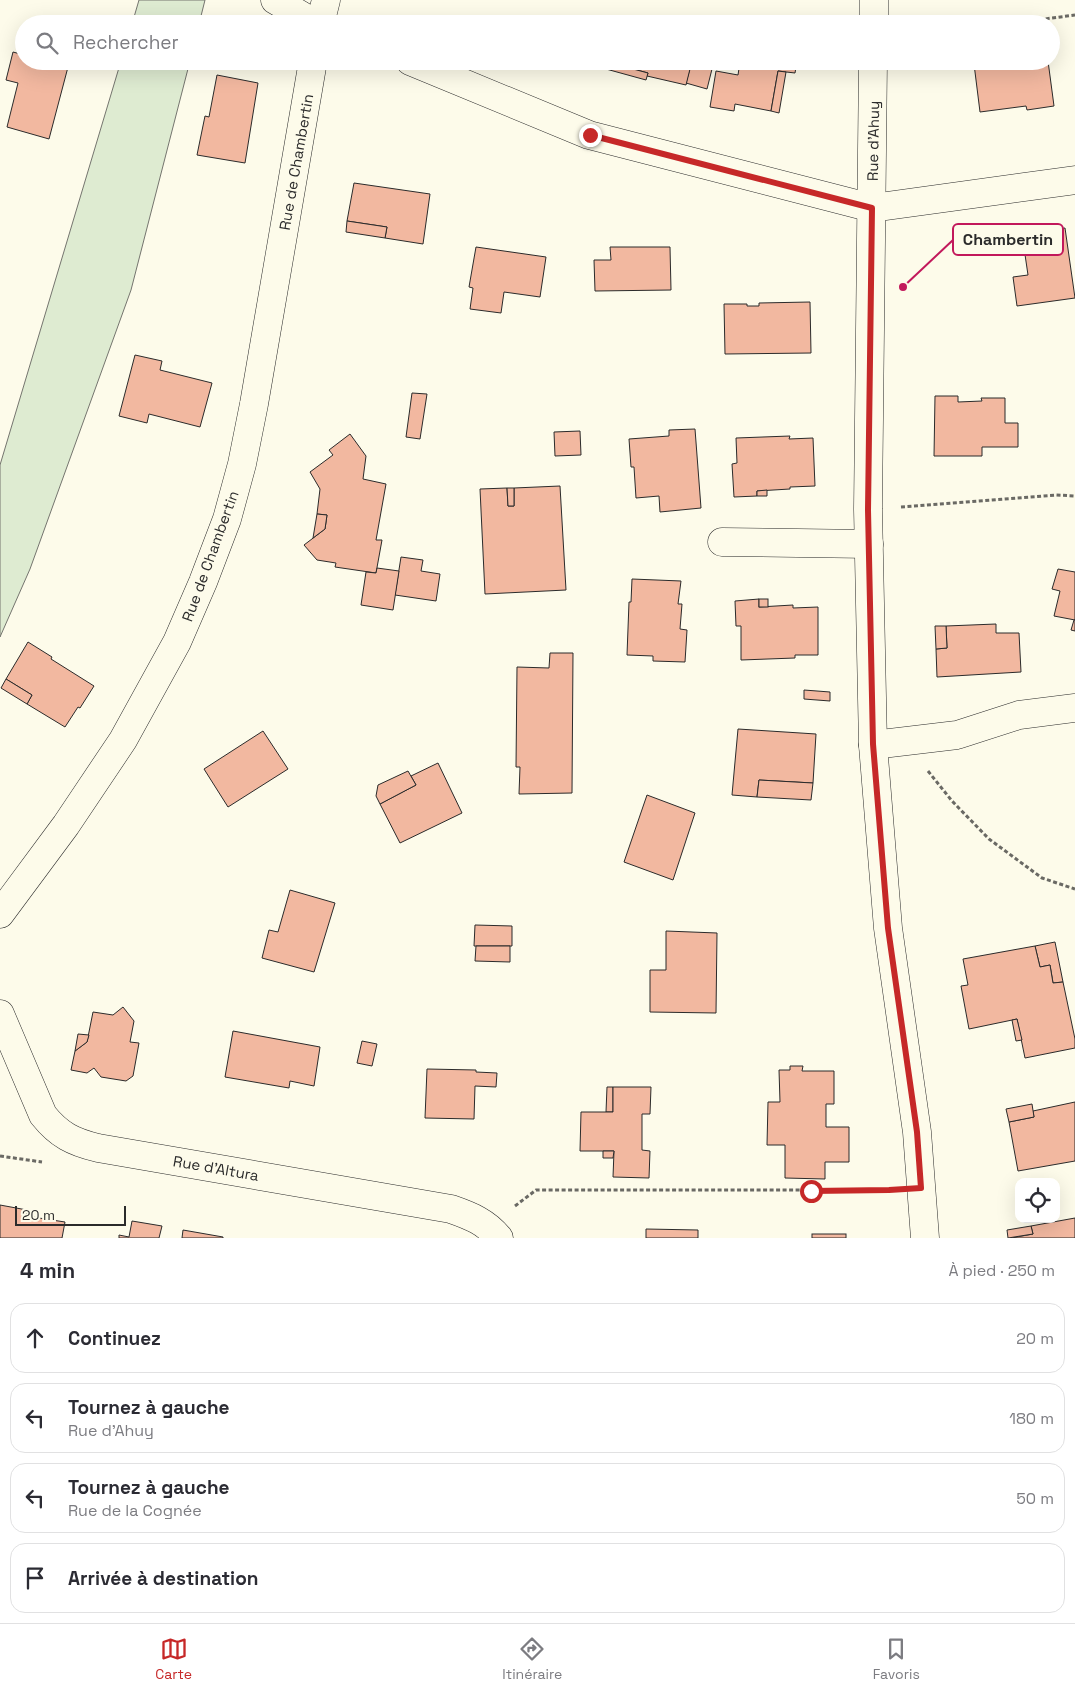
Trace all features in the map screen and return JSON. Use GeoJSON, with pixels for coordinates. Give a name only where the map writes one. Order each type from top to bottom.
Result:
{"type":"FeatureCollection","features":[{"type":"Feature","properties":{"kind":"street"},"geometry":{"type":"LineString","coordinates":[[275,0],[301,15]]}},
{"type":"Feature","properties":{"kind":"street"},"geometry":{"type":"LineString","coordinates":[[322,15],[326,0]]}},
{"type":"Feature","properties":{"kind":"street"},"geometry":{"type":"LineString","coordinates":[[874,0],[874,15]]}},
{"type":"Feature","properties":{"kind":"street","name":"Rue de Chambertin"},"geometry":{"type":"LineString","coordinates":[[0,914],[71,818],[123,740],[177,642],[227,519],[242,464],[252,412],[311,70]]}},
{"type":"Feature","properties":{"kind":"street"},"geometry":{"type":"LineString","coordinates":[[432,70],[590,135],[872,208],[1075,180]]}},
{"type":"Feature","properties":{"kind":"street","name":"Rue d'Ahuy"},"geometry":{"type":"LineString","coordinates":[[873,70],[868,510],[873,744],[888,928],[917,1132],[925,1238]]}},
{"type":"Feature","properties":{"kind":"street"},"geometry":{"type":"LineString","coordinates":[[722,542],[869,544]]}},
{"type":"Feature","properties":{"kind":"street"},"geometry":{"type":"LineString","coordinates":[[873,744],[957,735],[1019,715],[1075,708]]}},
{"type":"Feature","properties":{"kind":"street","name":"Rue d'Altura"},"geometry":{"type":"LineString","coordinates":[[0,1014],[43,1115],[54,1129],[76,1141],[98,1148],[451,1209],[473,1217],[494,1232]]}},
{"type":"Feature","properties":{"kind":"path"},"geometry":{"type":"LineString","coordinates":[[1060,16],[1075,14]]}},
{"type":"Feature","properties":{"kind":"path"},"geometry":{"type":"LineString","coordinates":[[868,510],[1056,495],[1075,496]]}},
{"type":"Feature","properties":{"kind":"path"},"geometry":{"type":"LineString","coordinates":[[904,741],[952,801],[989,839],[1042,878],[1075,889]]}},
{"type":"Feature","properties":{"kind":"path"},"geometry":{"type":"LineString","coordinates":[[494,1232],[536,1190],[811,1191],[921,1188]]}},
{"type":"Feature","properties":{"kind":"green space"},"geometry":{"type":"Polygon","coordinates":[[[139,0],[205,0],[201,15],[135,15],[139,0]]]}},
{"type":"Feature","properties":{"kind":"green space"},"geometry":{"type":"Polygon","coordinates":[[[118,70],[188,70],[131,290],[30,569],[0,637],[0,465],[118,70]]]}},
{"type":"Feature","properties":{"kind":"building"},"geometry":{"type":"Polygon","coordinates":[[[13,52],[15,53],[15,70],[67,70],[49,139],[7,127],[18,83],[6,80],[13,52]]]}},
{"type":"Feature","properties":{"kind":"building"},"geometry":{"type":"Polygon","coordinates":[[[610,70],[637,70],[648,73],[646,80],[610,70]]]}},
{"type":"Feature","properties":{"kind":"building"},"geometry":{"type":"Polygon","coordinates":[[[637,70],[690,70],[686,85],[647,76],[648,73],[637,70]]]}},
{"type":"Feature","properties":{"kind":"building"},"geometry":{"type":"Polygon","coordinates":[[[690,70],[712,70],[707,89],[686,83],[690,70]]]}},
{"type":"Feature","properties":{"kind":"building"},"geometry":{"type":"Polygon","coordinates":[[[739,70],[796,70],[795,73],[778,71],[771,111],[735,104],[734,111],[710,107],[716,71],[738,75],[739,70]]]}},
{"type":"Feature","properties":{"kind":"building"},"geometry":{"type":"Polygon","coordinates":[[[975,70],[1049,70],[1054,106],[1027,110],[1026,106],[980,112],[975,70]]]}},
{"type":"Feature","properties":{"kind":"building"},"geometry":{"type":"Polygon","coordinates":[[[778,71],[786,72],[779,113],[771,111],[778,71]]]}},
{"type":"Feature","properties":{"kind":"building"},"geometry":{"type":"Polygon","coordinates":[[[217,75],[258,83],[245,163],[197,155],[205,116],[209,117],[217,75]]]}},
{"type":"Feature","properties":{"kind":"building"},"geometry":{"type":"Polygon","coordinates":[[[354,183],[430,194],[423,244],[385,238],[387,227],[347,221],[354,183]]]}},
{"type":"Feature","properties":{"kind":"building"},"geometry":{"type":"Polygon","coordinates":[[[347,221],[387,227],[385,238],[346,232],[347,221]]]}},
{"type":"Feature","properties":{"kind":"building"},"geometry":{"type":"Polygon","coordinates":[[[1065,228],[1075,298],[1017,306],[1013,277],[1028,275],[1022,234],[1065,228]]]}},
{"type":"Feature","properties":{"kind":"building"},"geometry":{"type":"Polygon","coordinates":[[[476,247],[546,257],[540,297],[504,292],[501,313],[470,309],[473,288],[469,287],[476,247]]]}},
{"type":"Feature","properties":{"kind":"building"},"geometry":{"type":"Polygon","coordinates":[[[610,247],[670,247],[671,290],[595,291],[594,260],[611,260],[610,247]]]}},
{"type":"Feature","properties":{"kind":"building"},"geometry":{"type":"Polygon","coordinates":[[[810,302],[811,353],[725,354],[724,304],[759,306],[759,303],[810,302]]]}},
{"type":"Feature","properties":{"kind":"building"},"geometry":{"type":"Polygon","coordinates":[[[135,355],[162,361],[160,370],[212,383],[200,427],[149,414],[147,423],[119,416],[135,355]]]}},
{"type":"Feature","properties":{"kind":"building"},"geometry":{"type":"Polygon","coordinates":[[[412,393],[427,394],[420,439],[406,437],[412,393]]]}},
{"type":"Feature","properties":{"kind":"building"},"geometry":{"type":"Polygon","coordinates":[[[935,396],[958,396],[958,402],[982,401],[981,398],[1005,398],[1005,423],[1018,423],[1018,447],[982,447],[982,456],[934,456],[935,396]]]}},
{"type":"Feature","properties":{"kind":"building"},"geometry":{"type":"Polygon","coordinates":[[[695,429],[701,508],[660,512],[659,496],[636,498],[634,467],[631,467],[629,439],[669,436],[669,430],[695,429]]]}},
{"type":"Feature","properties":{"kind":"building"},"geometry":{"type":"Polygon","coordinates":[[[580,431],[581,455],[555,456],[554,432],[580,431]]]}},
{"type":"Feature","properties":{"kind":"building"},"geometry":{"type":"Polygon","coordinates":[[[350,434],[366,456],[363,479],[386,484],[376,540],[382,540],[376,573],[335,567],[336,563],[317,560],[304,545],[325,529],[327,515],[317,514],[320,489],[310,472],[333,455],[329,450],[350,434]]]}},
{"type":"Feature","properties":{"kind":"building"},"geometry":{"type":"Polygon","coordinates":[[[790,436],[789,439],[813,438],[815,486],[757,491],[757,496],[734,497],[732,464],[737,463],[736,438],[790,436]]]}},
{"type":"Feature","properties":{"kind":"building"},"geometry":{"type":"Polygon","coordinates":[[[560,486],[566,590],[485,594],[480,489],[507,488],[508,506],[514,506],[514,488],[560,486]]]}},
{"type":"Feature","properties":{"kind":"building"},"geometry":{"type":"Polygon","coordinates":[[[507,488],[514,488],[514,506],[508,506],[507,488]]]}},
{"type":"Feature","properties":{"kind":"building"},"geometry":{"type":"Polygon","coordinates":[[[767,490],[767,496],[757,496],[757,491],[767,490]]]}},
{"type":"Feature","properties":{"kind":"building"},"geometry":{"type":"Polygon","coordinates":[[[317,514],[327,515],[325,529],[313,538],[317,514]]]}},
{"type":"Feature","properties":{"kind":"building"},"geometry":{"type":"Polygon","coordinates":[[[401,557],[423,560],[421,571],[440,574],[436,601],[395,595],[401,557]]]}},
{"type":"Feature","properties":{"kind":"building"},"geometry":{"type":"Polygon","coordinates":[[[377,568],[399,571],[393,610],[361,605],[366,572],[376,573],[377,568]]]}},
{"type":"Feature","properties":{"kind":"building"},"geometry":{"type":"Polygon","coordinates":[[[1058,569],[1075,572],[1075,620],[1054,616],[1060,591],[1052,589],[1058,569]]]}},
{"type":"Feature","properties":{"kind":"building"},"geometry":{"type":"Polygon","coordinates":[[[632,579],[681,581],[678,604],[682,604],[680,629],[687,630],[685,662],[653,661],[653,656],[627,655],[632,579]]]}},
{"type":"Feature","properties":{"kind":"building"},"geometry":{"type":"Polygon","coordinates":[[[759,599],[759,607],[793,605],[793,608],[818,607],[818,655],[795,655],[795,658],[741,660],[741,626],[736,626],[735,601],[759,599]]]}},
{"type":"Feature","properties":{"kind":"building"},"geometry":{"type":"Polygon","coordinates":[[[759,599],[768,599],[768,607],[759,607],[759,599]]]}},
{"type":"Feature","properties":{"kind":"building"},"geometry":{"type":"Polygon","coordinates":[[[1075,620],[1075,631],[1071,630],[1075,620]]]}},
{"type":"Feature","properties":{"kind":"building"},"geometry":{"type":"Polygon","coordinates":[[[996,624],[996,633],[1019,633],[1021,672],[937,677],[936,649],[947,648],[946,626],[996,624]]]}},
{"type":"Feature","properties":{"kind":"building"},"geometry":{"type":"Polygon","coordinates":[[[935,626],[946,626],[947,648],[936,649],[935,626]]]}},
{"type":"Feature","properties":{"kind":"building"},"geometry":{"type":"Polygon","coordinates":[[[28,642],[94,686],[65,727],[27,704],[32,695],[6,679],[28,642]]]}},
{"type":"Feature","properties":{"kind":"building"},"geometry":{"type":"Polygon","coordinates":[[[550,653],[573,653],[572,793],[519,794],[520,767],[516,767],[517,667],[549,668],[550,653]]]}},
{"type":"Feature","properties":{"kind":"building"},"geometry":{"type":"Polygon","coordinates":[[[6,679],[32,695],[27,704],[1,688],[6,679]]]}},
{"type":"Feature","properties":{"kind":"building"},"geometry":{"type":"Polygon","coordinates":[[[804,690],[830,692],[830,701],[804,699],[804,690]]]}},
{"type":"Feature","properties":{"kind":"building"},"geometry":{"type":"Polygon","coordinates":[[[738,729],[816,734],[813,783],[759,780],[757,797],[732,795],[738,729]]]}},
{"type":"Feature","properties":{"kind":"building"},"geometry":{"type":"Polygon","coordinates":[[[263,731],[288,769],[228,807],[204,769],[263,731]]]}},
{"type":"Feature","properties":{"kind":"building"},"geometry":{"type":"Polygon","coordinates":[[[438,763],[462,813],[400,843],[380,804],[416,785],[411,776],[438,763]]]}},
{"type":"Feature","properties":{"kind":"building"},"geometry":{"type":"Polygon","coordinates":[[[408,771],[416,785],[380,804],[376,796],[378,785],[408,771]]]}},
{"type":"Feature","properties":{"kind":"building"},"geometry":{"type":"Polygon","coordinates":[[[759,780],[813,783],[811,800],[757,797],[759,780]]]}},
{"type":"Feature","properties":{"kind":"building"},"geometry":{"type":"Polygon","coordinates":[[[647,795],[695,813],[673,880],[624,862],[647,795]]]}},
{"type":"Feature","properties":{"kind":"building"},"geometry":{"type":"Polygon","coordinates":[[[290,890],[335,903],[314,972],[262,958],[269,930],[278,932],[290,890]]]}},
{"type":"Feature","properties":{"kind":"building"},"geometry":{"type":"Polygon","coordinates":[[[475,925],[512,926],[512,946],[474,946],[475,925]]]}},
{"type":"Feature","properties":{"kind":"building"},"geometry":{"type":"Polygon","coordinates":[[[666,931],[717,933],[716,1013],[650,1012],[650,970],[666,970],[666,931]]]}},
{"type":"Feature","properties":{"kind":"building"},"geometry":{"type":"Polygon","coordinates":[[[1055,942],[1063,982],[1053,983],[1050,965],[1040,967],[1035,946],[1055,942]]]}},
{"type":"Feature","properties":{"kind":"building"},"geometry":{"type":"Polygon","coordinates":[[[476,946],[510,946],[510,962],[475,961],[476,946]]]}},
{"type":"Feature","properties":{"kind":"building"},"geometry":{"type":"Polygon","coordinates":[[[1035,946],[1040,967],[1050,965],[1053,983],[1063,982],[1075,1039],[1075,1048],[1025,1058],[1017,1019],[969,1029],[961,986],[968,985],[963,959],[1035,946]]]}},
{"type":"Feature","properties":{"kind":"building"},"geometry":{"type":"Polygon","coordinates":[[[123,1007],[134,1021],[130,1042],[139,1043],[133,1076],[126,1081],[101,1077],[94,1068],[87,1073],[71,1070],[75,1051],[87,1042],[93,1012],[113,1015],[123,1007]]]}},
{"type":"Feature","properties":{"kind":"building"},"geometry":{"type":"Polygon","coordinates":[[[1017,1019],[1022,1040],[1016,1041],[1012,1020],[1017,1019]]]}},
{"type":"Feature","properties":{"kind":"building"},"geometry":{"type":"Polygon","coordinates":[[[233,1031],[320,1047],[314,1086],[290,1081],[289,1088],[225,1077],[233,1031]]]}},
{"type":"Feature","properties":{"kind":"building"},"geometry":{"type":"Polygon","coordinates":[[[78,1034],[89,1035],[87,1042],[75,1051],[78,1034]]]}},
{"type":"Feature","properties":{"kind":"building"},"geometry":{"type":"Polygon","coordinates":[[[362,1041],[377,1044],[372,1066],[357,1063],[362,1041]]]}},
{"type":"Feature","properties":{"kind":"building"},"geometry":{"type":"Polygon","coordinates":[[[790,1066],[803,1066],[802,1071],[834,1071],[834,1104],[826,1104],[826,1127],[849,1127],[849,1162],[825,1162],[825,1179],[785,1178],[785,1145],[767,1145],[768,1102],[780,1102],[779,1070],[790,1070],[790,1066]]]}},
{"type":"Feature","properties":{"kind":"building"},"geometry":{"type":"Polygon","coordinates":[[[427,1069],[476,1070],[476,1072],[497,1073],[496,1087],[475,1086],[474,1119],[425,1118],[427,1069]]]}},
{"type":"Feature","properties":{"kind":"building"},"geometry":{"type":"Polygon","coordinates":[[[607,1087],[613,1087],[613,1112],[606,1112],[607,1087]]]}},
{"type":"Feature","properties":{"kind":"building"},"geometry":{"type":"Polygon","coordinates":[[[613,1087],[651,1087],[650,1114],[642,1114],[642,1150],[650,1151],[649,1178],[613,1177],[614,1151],[580,1151],[581,1112],[613,1112],[613,1087]]]}},
{"type":"Feature","properties":{"kind":"building"},"geometry":{"type":"Polygon","coordinates":[[[1075,1102],[1075,1161],[1018,1171],[1009,1122],[1034,1117],[1033,1111],[1075,1102]]]}},
{"type":"Feature","properties":{"kind":"building"},"geometry":{"type":"Polygon","coordinates":[[[1032,1104],[1034,1117],[1009,1122],[1006,1109],[1032,1104]]]}},
{"type":"Feature","properties":{"kind":"building"},"geometry":{"type":"Polygon","coordinates":[[[603,1151],[614,1151],[613,1158],[603,1158],[603,1151]]]}},
{"type":"Feature","properties":{"kind":"building"},"geometry":{"type":"Polygon","coordinates":[[[0,1205],[27,1210],[26,1216],[65,1222],[62,1238],[0,1238],[0,1205]]]}},
{"type":"Feature","properties":{"kind":"building"},"geometry":{"type":"Polygon","coordinates":[[[1075,1218],[1075,1238],[1011,1238],[1033,1234],[1031,1226],[1060,1223],[1060,1221],[1075,1218]]]}},
{"type":"Feature","properties":{"kind":"building"},"geometry":{"type":"Polygon","coordinates":[[[132,1221],[162,1226],[159,1238],[119,1238],[119,1235],[129,1237],[132,1221]]]}},
{"type":"Feature","properties":{"kind":"building"},"geometry":{"type":"Polygon","coordinates":[[[1031,1226],[1033,1234],[1008,1238],[1007,1230],[1031,1226]]]}},
{"type":"Feature","properties":{"kind":"building"},"geometry":{"type":"Polygon","coordinates":[[[646,1229],[698,1230],[698,1238],[646,1238],[646,1229]]]}},
{"type":"Feature","properties":{"kind":"building"},"geometry":{"type":"Polygon","coordinates":[[[183,1230],[223,1237],[223,1238],[182,1238],[183,1230]]]}},
{"type":"Feature","properties":{"kind":"building"},"geometry":{"type":"Polygon","coordinates":[[[812,1234],[846,1234],[846,1238],[812,1238],[812,1234]]]}},
{"type":"Feature","properties":{"kind":"place","name":"Chambertin"},"geometry":{"type":"Point","coordinates":[903,287]}},
{"type":"Feature","properties":{"kind":"route"},"geometry":{"type":"LineString","coordinates":[[590,135],[872,208],[868,510],[873,744],[888,928],[917,1132],[921,1188],[811,1191]]}}]}
